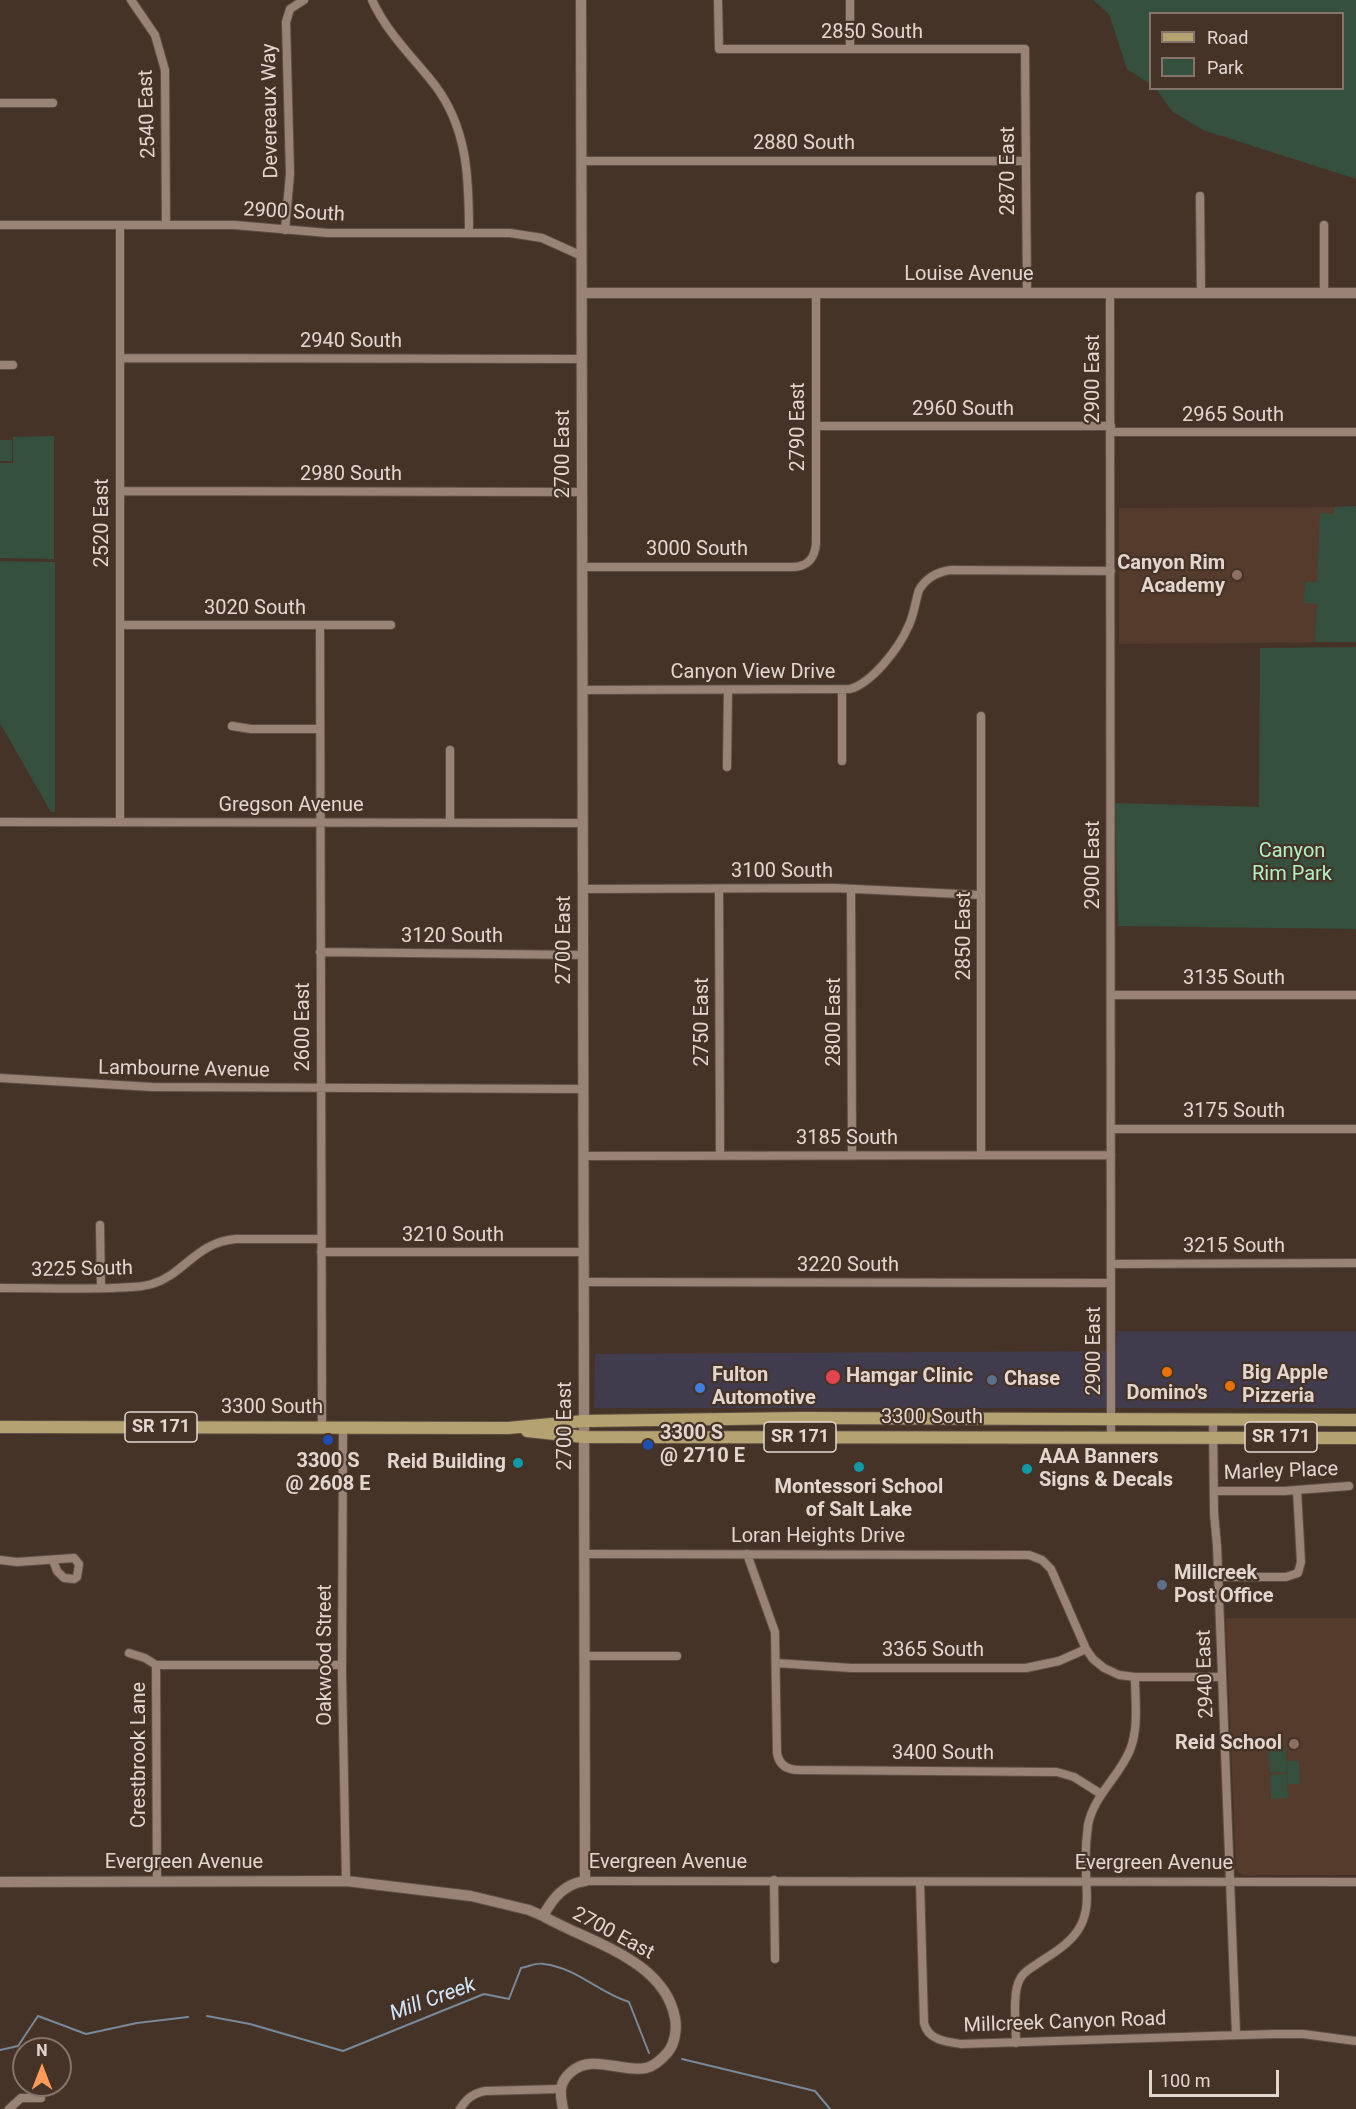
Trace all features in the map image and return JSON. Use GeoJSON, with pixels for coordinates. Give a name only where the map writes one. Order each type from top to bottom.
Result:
{"type":"FeatureCollection","features":[{"type":"Feature","properties":{"kind":"main road","name":"3300 South"},"geometry":{"type":"LineString","coordinates":[[0,1427],[508,1428],[584,1421],[801,1418],[1356,1420]]}},
{"type":"Feature","properties":{"kind":"main road","name":"3300 South"},"geometry":{"type":"LineString","coordinates":[[508,1428],[584,1437],[1356,1438]]}},
{"type":"Feature","properties":{"kind":"street","name":"2540 East"},"geometry":{"type":"LineString","coordinates":[[131,0],[155,35],[165,70],[166,225]]}},
{"type":"Feature","properties":{"kind":"street","name":"Devereaux Way"},"geometry":{"type":"LineString","coordinates":[[285,230],[290,174],[286,22],[290,9],[304,0]]}},
{"type":"Feature","properties":{"kind":"street"},"geometry":{"type":"LineString","coordinates":[[372,0],[390,32],[437,88],[456,121],[467,164],[469,233]]}},
{"type":"Feature","properties":{"kind":"street","name":"2700 East"},"geometry":{"type":"LineString","coordinates":[[581,0],[585,1881]]}},
{"type":"Feature","properties":{"kind":"street","name":"2850 South"},"geometry":{"type":"LineString","coordinates":[[718,0],[718,49],[1025,49]]}},
{"type":"Feature","properties":{"kind":"street"},"geometry":{"type":"LineString","coordinates":[[850,0],[850,50]]}},
{"type":"Feature","properties":{"kind":"street","name":"2870 East"},"geometry":{"type":"LineString","coordinates":[[1025,49],[1027,293]]}},
{"type":"Feature","properties":{"kind":"street"},"geometry":{"type":"LineString","coordinates":[[0,103],[53,102]]}},
{"type":"Feature","properties":{"kind":"street","name":"2880 South"},"geometry":{"type":"LineString","coordinates":[[582,161],[1026,161]]}},
{"type":"Feature","properties":{"kind":"street"},"geometry":{"type":"LineString","coordinates":[[1200,196],[1200,293]]}},
{"type":"Feature","properties":{"kind":"street","name":"2900 South"},"geometry":{"type":"LineString","coordinates":[[0,225],[245,226],[328,233],[510,233],[533,235],[582,256]]}},
{"type":"Feature","properties":{"kind":"street","name":"2520 East"},"geometry":{"type":"LineString","coordinates":[[120,225],[120,821]]}},
{"type":"Feature","properties":{"kind":"street"},"geometry":{"type":"LineString","coordinates":[[1324,225],[1324,293]]}},
{"type":"Feature","properties":{"kind":"street","name":"Louise Avenue"},"geometry":{"type":"LineString","coordinates":[[582,293],[1356,293]]}},
{"type":"Feature","properties":{"kind":"street","name":"2790 East"},"geometry":{"type":"LineString","coordinates":[[810,561],[816,543],[816,293]]}},
{"type":"Feature","properties":{"kind":"street","name":"2900 East"},"geometry":{"type":"LineString","coordinates":[[1110,293],[1111,1437]]}},
{"type":"Feature","properties":{"kind":"street","name":"2940 South"},"geometry":{"type":"LineString","coordinates":[[120,358],[582,359]]}},
{"type":"Feature","properties":{"kind":"street"},"geometry":{"type":"LineString","coordinates":[[0,365],[13,365]]}},
{"type":"Feature","properties":{"kind":"street","name":"2960 South"},"geometry":{"type":"LineString","coordinates":[[816,426],[1111,429]]}},
{"type":"Feature","properties":{"kind":"street","name":"2965 South"},"geometry":{"type":"LineString","coordinates":[[1111,429],[1356,432]]}},
{"type":"Feature","properties":{"kind":"street","name":"2980 South"},"geometry":{"type":"LineString","coordinates":[[120,491],[582,492]]}},
{"type":"Feature","properties":{"kind":"street","name":"3000 South"},"geometry":{"type":"LineString","coordinates":[[582,567],[794,567],[803,566],[810,561]]}},
{"type":"Feature","properties":{"kind":"street","name":"Canyon View Drive"},"geometry":{"type":"LineString","coordinates":[[582,690],[850,689],[861,685],[879,669],[907,630],[919,590],[927,580],[938,573],[951,570],[1111,571]]}},
{"type":"Feature","properties":{"kind":"street","name":"3020 South"},"geometry":{"type":"LineString","coordinates":[[120,625],[391,625]]}},
{"type":"Feature","properties":{"kind":"street","name":"2600 East"},"geometry":{"type":"LineString","coordinates":[[320,625],[322,1428]]}},
{"type":"Feature","properties":{"kind":"street"},"geometry":{"type":"LineString","coordinates":[[727,767],[728,690]]}},
{"type":"Feature","properties":{"kind":"street"},"geometry":{"type":"LineString","coordinates":[[842,690],[842,761]]}},
{"type":"Feature","properties":{"kind":"street","name":"2850 East"},"geometry":{"type":"LineString","coordinates":[[981,716],[981,1155]]}},
{"type":"Feature","properties":{"kind":"street"},"geometry":{"type":"LineString","coordinates":[[232,726],[251,729],[320,729]]}},
{"type":"Feature","properties":{"kind":"street"},"geometry":{"type":"LineString","coordinates":[[450,750],[450,823]]}},
{"type":"Feature","properties":{"kind":"street","name":"Gregson Avenue"},"geometry":{"type":"LineString","coordinates":[[0,822],[583,823]]}},
{"type":"Feature","properties":{"kind":"street","name":"3100 South"},"geometry":{"type":"LineString","coordinates":[[583,889],[851,889],[981,895]]}},
{"type":"Feature","properties":{"kind":"street","name":"2750 East"},"geometry":{"type":"LineString","coordinates":[[719,889],[720,1155]]}},
{"type":"Feature","properties":{"kind":"street","name":"2800 East"},"geometry":{"type":"LineString","coordinates":[[851,889],[852,1155]]}},
{"type":"Feature","properties":{"kind":"street","name":"3120 South"},"geometry":{"type":"LineString","coordinates":[[320,952],[583,954]]}},
{"type":"Feature","properties":{"kind":"street","name":"3135 South"},"geometry":{"type":"LineString","coordinates":[[1111,995],[1356,995]]}},
{"type":"Feature","properties":{"kind":"street","name":"Lambourne Avenue"},"geometry":{"type":"LineString","coordinates":[[0,1078],[152,1087],[583,1089]]}},
{"type":"Feature","properties":{"kind":"street","name":"3175 South"},"geometry":{"type":"LineString","coordinates":[[1111,1129],[1356,1129]]}},
{"type":"Feature","properties":{"kind":"street","name":"3185 South"},"geometry":{"type":"LineString","coordinates":[[584,1156],[1111,1155]]}},
{"type":"Feature","properties":{"kind":"street"},"geometry":{"type":"LineString","coordinates":[[100,1225],[100,1288]]}},
{"type":"Feature","properties":{"kind":"street","name":"3225 South"},"geometry":{"type":"LineString","coordinates":[[0,1287],[136,1287],[154,1284],[169,1277],[191,1258],[215,1243],[229,1240],[321,1239]]}},
{"type":"Feature","properties":{"kind":"street","name":"3210 South"},"geometry":{"type":"LineString","coordinates":[[321,1252],[584,1252]]}},
{"type":"Feature","properties":{"kind":"street","name":"3215 South"},"geometry":{"type":"LineString","coordinates":[[1111,1264],[1356,1263]]}},
{"type":"Feature","properties":{"kind":"street","name":"3220 South"},"geometry":{"type":"LineString","coordinates":[[584,1282],[1111,1283]]}},
{"type":"Feature","properties":{"kind":"street","name":"2940 East"},"geometry":{"type":"LineString","coordinates":[[1213,1420],[1236,2034]]}},
{"type":"Feature","properties":{"kind":"street","name":"Oakwood Street"},"geometry":{"type":"LineString","coordinates":[[343,1428],[342,1665],[346,1881]]}},
{"type":"Feature","properties":{"kind":"street","name":"Marley Place"},"geometry":{"type":"LineString","coordinates":[[1214,1491],[1297,1490],[1349,1486]]}},
{"type":"Feature","properties":{"kind":"street"},"geometry":{"type":"LineString","coordinates":[[1219,1577],[1289,1577],[1298,1573],[1301,1562],[1297,1490]]}},
{"type":"Feature","properties":{"kind":"street","name":"Loran Heights Drive"},"geometry":{"type":"LineString","coordinates":[[586,1554],[1022,1554],[1036,1557],[1048,1564],[1058,1581],[1086,1649]]}},
{"type":"Feature","properties":{"kind":"street"},"geometry":{"type":"LineString","coordinates":[[747,1554],[773,1626],[776,1663]]}},
{"type":"Feature","properties":{"kind":"street"},"geometry":{"type":"LineString","coordinates":[[0,1560],[17,1562],[53,1560]]}},
{"type":"Feature","properties":{"kind":"street"},"geometry":{"type":"LineString","coordinates":[[1086,1649],[1104,1668],[1119,1675],[1222,1677]]}},
{"type":"Feature","properties":{"kind":"street","name":"3365 South"},"geometry":{"type":"LineString","coordinates":[[776,1663],[840,1668],[1026,1668],[1059,1661],[1086,1649]]}},
{"type":"Feature","properties":{"kind":"street","name":"Crestbrook Lane"},"geometry":{"type":"LineString","coordinates":[[129,1653],[145,1658],[156,1665],[342,1665]]}},
{"type":"Feature","properties":{"kind":"street"},"geometry":{"type":"LineString","coordinates":[[586,1656],[677,1656]]}},
{"type":"Feature","properties":{"kind":"street","name":"3400 South"},"geometry":{"type":"LineString","coordinates":[[776,1663],[776,1749],[781,1764],[786,1768],[799,1770],[1057,1772],[1074,1777],[1101,1794]]}},
{"type":"Feature","properties":{"kind":"street","name":"Crestbrook Lane"},"geometry":{"type":"LineString","coordinates":[[156,1665],[157,1881]]}},
{"type":"Feature","properties":{"kind":"street"},"geometry":{"type":"LineString","coordinates":[[1016,2043],[1016,1991],[1019,1979],[1074,1937],[1086,1912],[1089,1824],[1094,1805],[1125,1761],[1131,1748],[1135,1727],[1135,1677]]}},
{"type":"Feature","properties":{"kind":"street"},"geometry":{"type":"LineString","coordinates":[[774,1880],[775,1959]]}},
{"type":"Feature","properties":{"kind":"street","name":"Evergreen Avenue"},"geometry":{"type":"LineString","coordinates":[[0,1882],[346,1881],[471,1896],[529,1910],[543,1916],[550,1903],[562,1890],[575,1882],[585,1881],[1356,1882]]}},
{"type":"Feature","properties":{"kind":"street","name":"Millcreek Canyon Road"},"geometry":{"type":"LineString","coordinates":[[920,1882],[924,2023],[928,2033],[933,2037],[950,2043],[1016,2043],[1236,2034],[1303,2034],[1356,2041]]}},
{"type":"Feature","properties":{"kind":"street","name":"2700 East"},"geometry":{"type":"LineString","coordinates":[[543,1916],[634,1961],[648,1972],[657,1981],[671,2003],[676,2023],[672,2048],[663,2058],[648,2068],[584,2065],[567,2074],[560,2089]]}},
{"type":"Feature","properties":{"kind":"street"},"geometry":{"type":"LineString","coordinates":[[460,2109],[473,2094],[485,2091],[560,2089],[563,2109]]}},
{"type":"Feature","properties":{"kind":"street"},"geometry":{"type":"LineString","coordinates":[[9,2109],[21,2098],[41,2098]]}},
{"type":"Feature","properties":{"kind":"shaded area","name":"Canyon Rim Academy"},"geometry":{"type":"Polygon","coordinates":[[[1356,507],[1356,642],[1119,644],[1119,508],[1356,507]]]}},
{"type":"Feature","properties":{"kind":"shaded area"},"geometry":{"type":"Polygon","coordinates":[[[1117,1331],[1356,1331],[1356,1408],[594,1408],[595,1354],[1116,1351],[1117,1331]]]}},
{"type":"Feature","properties":{"kind":"shaded area","name":"Reid School"},"geometry":{"type":"Polygon","coordinates":[[[1226,1618],[1356,1618],[1356,1875],[1242,1875],[1236,1869],[1226,1618]]]}},
{"type":"Feature","properties":{"kind":"green space"},"geometry":{"type":"Polygon","coordinates":[[[1093,0],[1356,0],[1356,179],[1203,130],[1172,111],[1157,90],[1344,90],[1344,12],[1149,12],[1149,83],[1127,69],[1109,14],[1093,0]]]}},
{"type":"Feature","properties":{"kind":"green space"},"geometry":{"type":"Polygon","coordinates":[[[54,436],[54,559],[0,558],[0,463],[13,463],[13,437],[54,436]]]}},
{"type":"Feature","properties":{"kind":"green space"},"geometry":{"type":"Polygon","coordinates":[[[0,440],[12,440],[12,461],[0,461],[0,440]]]}},
{"type":"Feature","properties":{"kind":"green space"},"geometry":{"type":"Polygon","coordinates":[[[1356,506],[1356,642],[1315,642],[1317,604],[1304,603],[1305,582],[1317,582],[1320,513],[1334,514],[1334,507],[1356,506]]]}},
{"type":"Feature","properties":{"kind":"green space"},"geometry":{"type":"Polygon","coordinates":[[[0,561],[55,562],[55,812],[51,812],[0,723],[0,561]]]}},
{"type":"Feature","properties":{"kind":"green space","name":"Canyon Rim Park"},"geometry":{"type":"Polygon","coordinates":[[[1356,647],[1356,929],[1118,926],[1115,803],[1259,807],[1260,648],[1356,647]]]}},
{"type":"Feature","properties":{"kind":"green space"},"geometry":{"type":"Polygon","coordinates":[[[1286,1748],[1287,1772],[1270,1773],[1269,1749],[1286,1748]]]}},
{"type":"Feature","properties":{"kind":"green space"},"geometry":{"type":"Polygon","coordinates":[[[1287,1761],[1299,1761],[1300,1784],[1288,1784],[1287,1761]]]}},
{"type":"Feature","properties":{"kind":"green space"},"geometry":{"type":"Polygon","coordinates":[[[1287,1774],[1288,1798],[1271,1799],[1270,1775],[1287,1774]]]}},
{"type":"Feature","properties":{"kind":"waterway","name":"Mill Creek"},"geometry":{"type":"LineString","coordinates":[[207,2016],[250,2024],[343,2051],[484,1994],[509,1999],[521,1968],[541,1964],[567,1970],[629,2002],[649,2053]]}},
{"type":"Feature","properties":{"kind":"waterway","name":"Mill Creek"},"geometry":{"type":"LineString","coordinates":[[0,2050],[18,2046],[38,2016],[86,2034],[137,2023],[188,2017]]}},
{"type":"Feature","properties":{"kind":"waterway","name":"Mill Creek"},"geometry":{"type":"LineString","coordinates":[[682,2059],[815,2091],[830,2109]]}},
{"type":"Feature","properties":{"kind":"place","name":"Canyon Rim Academy"},"geometry":{"type":"Point","coordinates":[1237,575]}},
{"type":"Feature","properties":{"kind":"place","name":"Domino's"},"geometry":{"type":"Point","coordinates":[1167,1372]}},
{"type":"Feature","properties":{"kind":"place","name":"Hamgar Clinic"},"geometry":{"type":"Point","coordinates":[833,1377]}},
{"type":"Feature","properties":{"kind":"place","name":"Chase"},"geometry":{"type":"Point","coordinates":[992,1380]}},
{"type":"Feature","properties":{"kind":"place","name":"Big Apple Pizzeria"},"geometry":{"type":"Point","coordinates":[1230,1386]}},
{"type":"Feature","properties":{"kind":"place","name":"Fulton Automotive"},"geometry":{"type":"Point","coordinates":[700,1388]}},
{"type":"Feature","properties":{"kind":"place","name":"3300 S @ 2608 E"},"geometry":{"type":"Point","coordinates":[328,1440]}},
{"type":"Feature","properties":{"kind":"place","name":"3300 S @ 2710 E"},"geometry":{"type":"Point","coordinates":[648,1445]}},
{"type":"Feature","properties":{"kind":"place","name":"Reid Building"},"geometry":{"type":"Point","coordinates":[518,1463]}},
{"type":"Feature","properties":{"kind":"place","name":"Montessori School of Salt Lake"},"geometry":{"type":"Point","coordinates":[859,1467]}},
{"type":"Feature","properties":{"kind":"place","name":"AAA Banners Signs & Decals"},"geometry":{"type":"Point","coordinates":[1027,1469]}},
{"type":"Feature","properties":{"kind":"place","name":"Millcreek Post Office"},"geometry":{"type":"Point","coordinates":[1162,1585]}},
{"type":"Feature","properties":{"kind":"place","name":"Reid School"},"geometry":{"type":"Point","coordinates":[1294,1744]}}]}
